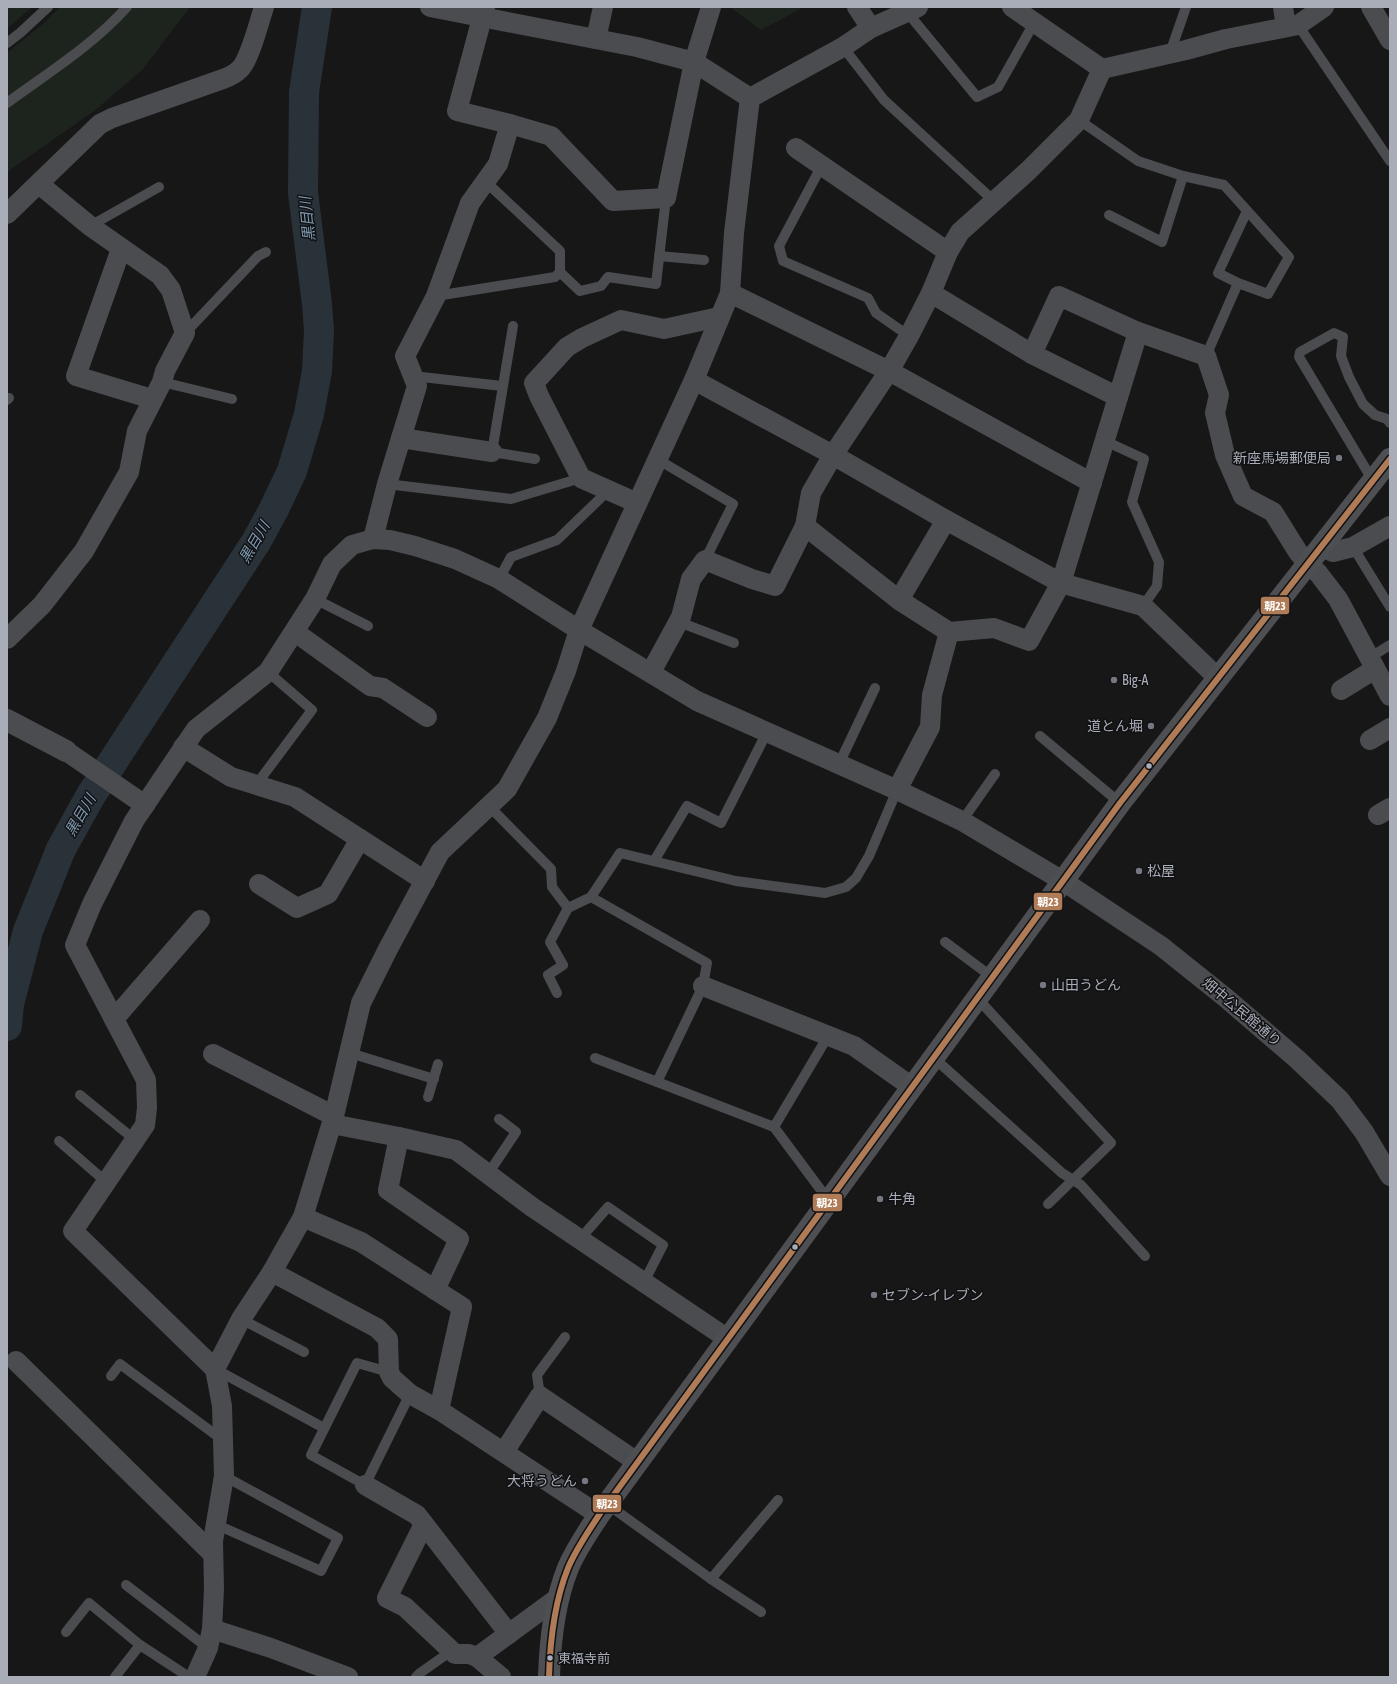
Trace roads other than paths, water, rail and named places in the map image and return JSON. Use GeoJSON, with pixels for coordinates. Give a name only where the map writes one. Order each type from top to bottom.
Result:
{"type":"FeatureCollection","features":[{"type":"Feature","properties":{"kind":"main road"},"geometry":{"type":"LineString","coordinates":[[549,1677],[550,1643],[554,1617],[568,1568],[579,1547],[603,1509],[1120,803],[1390,459]]}},
{"type":"Feature","properties":{"kind":"street"},"geometry":{"type":"LineString","coordinates":[[7,214],[100,124],[112,118],[224,80],[240,69],[252,43],[264,7]]}},
{"type":"Feature","properties":{"kind":"street"},"geometry":{"type":"LineString","coordinates":[[430,7],[483,12],[596,39],[637,47],[694,62],[750,98]]}},
{"type":"Feature","properties":{"kind":"street"},"geometry":{"type":"LineString","coordinates":[[596,39],[604,7]]}},
{"type":"Feature","properties":{"kind":"street"},"geometry":{"type":"LineString","coordinates":[[483,12],[457,111],[551,136],[613,201],[666,198],[694,62],[711,7]]}},
{"type":"Feature","properties":{"kind":"street"},"geometry":{"type":"LineString","coordinates":[[857,7],[871,28]]}},
{"type":"Feature","properties":{"kind":"street"},"geometry":{"type":"LineString","coordinates":[[1012,7],[1102,69],[1226,39],[1292,26],[1324,7]]}},
{"type":"Feature","properties":{"kind":"street"},"geometry":{"type":"LineString","coordinates":[[1283,7],[1292,26]]}},
{"type":"Feature","properties":{"kind":"street"},"geometry":{"type":"LineString","coordinates":[[1371,7],[1390,40]]}},
{"type":"Feature","properties":{"kind":"street"},"geometry":{"type":"LineString","coordinates":[[750,98],[843,47],[871,28],[912,9]]}},
{"type":"Feature","properties":{"kind":"street"},"geometry":{"type":"LineString","coordinates":[[651,672],[679,622],[691,579],[705,560],[752,579],[775,586],[805,526],[811,493],[833,455],[889,371],[909,336],[931,293],[948,252],[960,232],[1029,170],[1079,120],[1102,69]]}},
{"type":"Feature","properties":{"kind":"street"},"geometry":{"type":"LineString","coordinates":[[215,1369],[241,1320],[272,1272],[304,1217],[332,1120],[362,1003],[388,949],[440,852],[507,789],[547,718],[566,671],[579,630],[694,380],[730,293],[734,233],[750,98]]}},
{"type":"Feature","properties":{"kind":"street"},"geometry":{"type":"LineString","coordinates":[[195,1677],[210,1638],[214,1590],[213,1541],[224,1476],[222,1406],[215,1369],[73,1231],[145,1125],[147,1108],[146,1080],[75,945],[92,904],[134,821],[140,802],[196,729],[268,672],[315,599],[332,564],[352,545],[373,539],[387,484],[417,386],[405,356],[436,296],[470,203],[498,164],[510,124]]}},
{"type":"Feature","properties":{"kind":"street"},"geometry":{"type":"LineString","coordinates":[[796,148],[948,252]]}},
{"type":"Feature","properties":{"kind":"street"},"geometry":{"type":"LineString","coordinates":[[7,638],[42,605],[84,552],[130,472],[137,430],[185,333],[171,290],[160,275],[90,226],[39,184]]}},
{"type":"Feature","properties":{"kind":"street"},"geometry":{"type":"LineString","coordinates":[[122,249],[76,376],[157,390]]}},
{"type":"Feature","properties":{"kind":"street"},"geometry":{"type":"LineString","coordinates":[[730,293],[889,371],[1092,483]]}},
{"type":"Feature","properties":{"kind":"street"},"geometry":{"type":"LineString","coordinates":[[931,293],[1032,354],[1118,397]]}},
{"type":"Feature","properties":{"kind":"street"},"geometry":{"type":"LineString","coordinates":[[1032,354],[1059,296],[1138,332],[1206,356],[1219,395],[1215,413],[1225,455],[1243,496],[1273,512],[1314,556],[1318,573],[1338,599],[1390,696]]}},
{"type":"Feature","properties":{"kind":"street"},"geometry":{"type":"LineString","coordinates":[[637,502],[582,478],[539,396],[534,383],[567,347],[582,338],[621,320],[664,329],[719,317]]}},
{"type":"Feature","properties":{"kind":"street"},"geometry":{"type":"LineString","coordinates":[[805,526],[899,600],[949,632],[994,628],[1030,641],[1061,583],[1138,332]]}},
{"type":"Feature","properties":{"kind":"street"},"geometry":{"type":"LineString","coordinates":[[694,380],[833,455],[946,520],[1061,583],[1142,606],[1218,678]]}},
{"type":"Feature","properties":{"kind":"street"},"geometry":{"type":"LineString","coordinates":[[401,438],[492,452]]}},
{"type":"Feature","properties":{"kind":"street"},"geometry":{"type":"LineString","coordinates":[[899,600],[946,520]]}},
{"type":"Feature","properties":{"kind":"street"},"geometry":{"type":"LineString","coordinates":[[1314,556],[1353,547],[1390,526]]}},
{"type":"Feature","properties":{"kind":"street","name":"畑中公民館通り"},"geometry":{"type":"LineString","coordinates":[[373,539],[390,540],[415,546],[455,559],[499,579],[579,630],[697,701],[840,764],[962,821],[1063,881],[1161,946],[1226,998],[1297,1059],[1340,1100],[1364,1132],[1389,1174]]}},
{"type":"Feature","properties":{"kind":"street"},"geometry":{"type":"LineString","coordinates":[[295,632],[370,686],[383,688],[426,717]]}},
{"type":"Feature","properties":{"kind":"street"},"geometry":{"type":"LineString","coordinates":[[897,790],[930,727],[932,695],[949,632]]}},
{"type":"Feature","properties":{"kind":"street"},"geometry":{"type":"LineString","coordinates":[[1341,690],[1372,664]]}},
{"type":"Feature","properties":{"kind":"street"},"geometry":{"type":"LineString","coordinates":[[7,720],[69,753],[140,802]]}},
{"type":"Feature","properties":{"kind":"street"},"geometry":{"type":"LineString","coordinates":[[1370,740],[1390,728]]}},
{"type":"Feature","properties":{"kind":"street"},"geometry":{"type":"LineString","coordinates":[[183,747],[232,777],[295,797],[425,880]]}},
{"type":"Feature","properties":{"kind":"street"},"geometry":{"type":"LineString","coordinates":[[259,884],[297,908],[303,906],[328,894],[360,839]]}},
{"type":"Feature","properties":{"kind":"street"},"geometry":{"type":"LineString","coordinates":[[114,1019],[200,920]]}},
{"type":"Feature","properties":{"kind":"street"},"geometry":{"type":"LineString","coordinates":[[703,986],[854,1046],[912,1087]]}},
{"type":"Feature","properties":{"kind":"street"},"geometry":{"type":"LineString","coordinates":[[213,1054],[332,1120],[456,1150],[532,1207],[728,1339]]}},
{"type":"Feature","properties":{"kind":"street"},"geometry":{"type":"LineString","coordinates":[[399,1137],[388,1190],[459,1239],[436,1290]]}},
{"type":"Feature","properties":{"kind":"street"},"geometry":{"type":"LineString","coordinates":[[304,1217],[361,1242],[462,1307],[439,1410]]}},
{"type":"Feature","properties":{"kind":"street"},"geometry":{"type":"LineString","coordinates":[[272,1272],[378,1328],[388,1339],[389,1372],[392,1378],[410,1394],[439,1410],[504,1452],[603,1509]]}},
{"type":"Feature","properties":{"kind":"street"},"geometry":{"type":"LineString","coordinates":[[16,1361],[213,1554]]}},
{"type":"Feature","properties":{"kind":"street"},"geometry":{"type":"LineString","coordinates":[[504,1452],[540,1396],[637,1462]]}},
{"type":"Feature","properties":{"kind":"street"},"geometry":{"type":"LineString","coordinates":[[365,1485],[417,1515],[509,1634]]}},
{"type":"Feature","properties":{"kind":"street"},"geometry":{"type":"LineString","coordinates":[[424,1524],[387,1598],[405,1606],[455,1654],[469,1654],[477,1657],[501,1677]]}},
{"type":"Feature","properties":{"kind":"street"},"geometry":{"type":"LineString","coordinates":[[477,1657],[559,1597]]}},
{"type":"Feature","properties":{"kind":"street"},"geometry":{"type":"LineString","coordinates":[[210,1638],[271,1648],[348,1677]]}},
{"type":"Feature","properties":{"kind":"lane"},"geometry":{"type":"LineString","coordinates":[[7,43],[48,7]]}},
{"type":"Feature","properties":{"kind":"lane"},"geometry":{"type":"LineString","coordinates":[[7,103],[94,39],[110,26],[127,7]]}},
{"type":"Feature","properties":{"kind":"lane"},"geometry":{"type":"LineString","coordinates":[[1170,53],[1186,7]]}},
{"type":"Feature","properties":{"kind":"lane"},"geometry":{"type":"LineString","coordinates":[[912,9],[977,97],[998,87],[1034,23]]}},
{"type":"Feature","properties":{"kind":"lane"},"geometry":{"type":"LineString","coordinates":[[1292,26],[1390,160]]}},
{"type":"Feature","properties":{"kind":"lane"},"geometry":{"type":"LineString","coordinates":[[843,47],[884,100],[994,201]]}},
{"type":"Feature","properties":{"kind":"lane"},"geometry":{"type":"LineString","coordinates":[[1079,120],[1138,161],[1183,176],[1224,185],[1289,257],[1268,294],[1238,284],[1218,273],[1247,211]]}},
{"type":"Feature","properties":{"kind":"lane"},"geometry":{"type":"LineString","coordinates":[[822,165],[779,246],[783,261],[868,298],[876,313],[909,336]]}},
{"type":"Feature","properties":{"kind":"lane"},"geometry":{"type":"LineString","coordinates":[[1109,215],[1162,242],[1183,176]]}},
{"type":"Feature","properties":{"kind":"lane"},"geometry":{"type":"LineString","coordinates":[[486,182],[560,252],[560,272],[580,291],[601,286],[608,277],[656,284],[666,198]]}},
{"type":"Feature","properties":{"kind":"lane"},"geometry":{"type":"LineString","coordinates":[[90,226],[159,187]]}},
{"type":"Feature","properties":{"kind":"lane"},"geometry":{"type":"LineString","coordinates":[[185,333],[258,256],[266,252]]}},
{"type":"Feature","properties":{"kind":"lane"},"geometry":{"type":"LineString","coordinates":[[659,256],[704,260]]}},
{"type":"Feature","properties":{"kind":"lane"},"geometry":{"type":"LineString","coordinates":[[436,296],[555,276],[560,272]]}},
{"type":"Feature","properties":{"kind":"lane"},"geometry":{"type":"LineString","coordinates":[[1206,356],[1238,284]]}},
{"type":"Feature","properties":{"kind":"lane"},"geometry":{"type":"LineString","coordinates":[[513,326],[492,452],[535,459]]}},
{"type":"Feature","properties":{"kind":"lane"},"geometry":{"type":"LineString","coordinates":[[1373,481],[1299,357],[1300,352],[1334,332],[1344,338],[1341,356],[1349,377],[1363,404],[1375,415],[1387,419],[1390,423]]}},
{"type":"Feature","properties":{"kind":"lane"},"geometry":{"type":"LineString","coordinates":[[413,376],[502,386]]}},
{"type":"Feature","properties":{"kind":"lane"},"geometry":{"type":"LineString","coordinates":[[157,390],[232,399]]}},
{"type":"Feature","properties":{"kind":"lane"},"geometry":{"type":"LineString","coordinates":[[1105,441],[1144,459],[1132,502],[1159,562],[1157,586],[1142,606]]}},
{"type":"Feature","properties":{"kind":"lane"},"geometry":{"type":"LineString","coordinates":[[657,459],[733,504],[705,560]]}},
{"type":"Feature","properties":{"kind":"lane"},"geometry":{"type":"LineString","coordinates":[[387,484],[511,500],[582,478]]}},
{"type":"Feature","properties":{"kind":"lane"},"geometry":{"type":"LineString","coordinates":[[499,579],[511,557],[557,540],[609,490]]}},
{"type":"Feature","properties":{"kind":"lane"},"geometry":{"type":"LineString","coordinates":[[1353,547],[1390,607]]}},
{"type":"Feature","properties":{"kind":"lane"},"geometry":{"type":"LineString","coordinates":[[315,599],[368,626]]}},
{"type":"Feature","properties":{"kind":"lane"},"geometry":{"type":"LineString","coordinates":[[679,622],[734,643]]}},
{"type":"Feature","properties":{"kind":"lane"},"geometry":{"type":"LineString","coordinates":[[1372,664],[1390,645]]}},
{"type":"Feature","properties":{"kind":"lane"},"geometry":{"type":"LineString","coordinates":[[256,785],[312,710],[268,672]]}},
{"type":"Feature","properties":{"kind":"lane"},"geometry":{"type":"LineString","coordinates":[[840,764],[875,688]]}},
{"type":"Feature","properties":{"kind":"lane"},"geometry":{"type":"LineString","coordinates":[[654,861],[687,806],[721,823],[767,732]]}},
{"type":"Feature","properties":{"kind":"lane"},"geometry":{"type":"LineString","coordinates":[[1040,736],[1120,803]]}},
{"type":"Feature","properties":{"kind":"lane"},"geometry":{"type":"LineString","coordinates":[[962,821],[995,774]]}},
{"type":"Feature","properties":{"kind":"lane"},"geometry":{"type":"LineString","coordinates":[[557,993],[548,974],[563,965],[550,942],[568,908],[591,897],[620,853],[736,881],[825,893],[846,887],[856,878],[869,856],[897,790]]}},
{"type":"Feature","properties":{"kind":"lane"},"geometry":{"type":"LineString","coordinates":[[489,806],[551,869],[552,887],[568,908]]}},
{"type":"Feature","properties":{"kind":"lane"},"geometry":{"type":"LineString","coordinates":[[591,897],[707,963],[703,986],[657,1082]]}},
{"type":"Feature","properties":{"kind":"lane"},"geometry":{"type":"LineString","coordinates":[[944,942],[992,977]]}},
{"type":"Feature","properties":{"kind":"lane"},"geometry":{"type":"LineString","coordinates":[[977,998],[1111,1143],[1048,1204]]}},
{"type":"Feature","properties":{"kind":"lane"},"geometry":{"type":"LineString","coordinates":[[774,1127],[828,1036]]}},
{"type":"Feature","properties":{"kind":"lane"},"geometry":{"type":"LineString","coordinates":[[350,1053],[434,1078]]}},
{"type":"Feature","properties":{"kind":"lane"},"geometry":{"type":"LineString","coordinates":[[594,1058],[774,1127],[829,1201]]}},
{"type":"Feature","properties":{"kind":"lane"},"geometry":{"type":"LineString","coordinates":[[934,1058],[1062,1173],[1081,1185],[1145,1256]]}},
{"type":"Feature","properties":{"kind":"lane"},"geometry":{"type":"LineString","coordinates":[[428,1097],[438,1064]]}},
{"type":"Feature","properties":{"kind":"lane"},"geometry":{"type":"LineString","coordinates":[[80,1096],[135,1140]]}},
{"type":"Feature","properties":{"kind":"lane"},"geometry":{"type":"LineString","coordinates":[[488,1174],[516,1132],[499,1119]]}},
{"type":"Feature","properties":{"kind":"lane"},"geometry":{"type":"LineString","coordinates":[[59,1141],[106,1181]]}},
{"type":"Feature","properties":{"kind":"lane"},"geometry":{"type":"LineString","coordinates":[[580,1239],[608,1207],[663,1245],[644,1282]]}},
{"type":"Feature","properties":{"kind":"lane"},"geometry":{"type":"LineString","coordinates":[[241,1320],[304,1352]]}},
{"type":"Feature","properties":{"kind":"lane"},"geometry":{"type":"LineString","coordinates":[[540,1396],[537,1375],[565,1336]]}},
{"type":"Feature","properties":{"kind":"lane"},"geometry":{"type":"LineString","coordinates":[[389,1372],[357,1363],[311,1455],[365,1485],[410,1394]]}},
{"type":"Feature","properties":{"kind":"lane"},"geometry":{"type":"LineString","coordinates":[[111,1376],[120,1364],[224,1441]]}},
{"type":"Feature","properties":{"kind":"lane"},"geometry":{"type":"LineString","coordinates":[[215,1369],[324,1428]]}},
{"type":"Feature","properties":{"kind":"lane"},"geometry":{"type":"LineString","coordinates":[[216,1524],[321,1571],[338,1538],[224,1476]]}},
{"type":"Feature","properties":{"kind":"lane"},"geometry":{"type":"LineString","coordinates":[[711,1579],[778,1500]]}},
{"type":"Feature","properties":{"kind":"lane"},"geometry":{"type":"LineString","coordinates":[[603,1509],[762,1612]]}},
{"type":"Feature","properties":{"kind":"lane"},"geometry":{"type":"LineString","coordinates":[[126,1585],[210,1638]]}},
{"type":"Feature","properties":{"kind":"lane"},"geometry":{"type":"LineString","coordinates":[[66,1632],[89,1603],[140,1645],[189,1677]]}},
{"type":"Feature","properties":{"kind":"lane"},"geometry":{"type":"LineString","coordinates":[[115,1677],[140,1645]]}},
{"type":"Feature","properties":{"kind":"lane"},"geometry":{"type":"LineString","coordinates":[[416,1677],[447,1654],[455,1654]]}},
{"type":"Feature","properties":{"kind":"waterway","name":"黒目川"},"geometry":{"type":"LineString","coordinates":[[7,1026],[9,1004],[28,931],[61,849],[91,795],[256,542],[292,471],[309,414],[317,371],[319,331],[317,304],[303,193],[304,92],[317,7]]}},
{"type":"Feature","properties":{"kind":"place","name":"新座馬場郵便局"},"geometry":{"type":"Point","coordinates":[1339,458]}},
{"type":"Feature","properties":{"kind":"place","name":"Big-A"},"geometry":{"type":"Point","coordinates":[1114,680]}},
{"type":"Feature","properties":{"kind":"place","name":"道とん堀"},"geometry":{"type":"Point","coordinates":[1151,726]}},
{"type":"Feature","properties":{"kind":"place","name":"松屋"},"geometry":{"type":"Point","coordinates":[1139,871]}},
{"type":"Feature","properties":{"kind":"place","name":"山田うどん"},"geometry":{"type":"Point","coordinates":[1043,985]}},
{"type":"Feature","properties":{"kind":"place","name":"牛角"},"geometry":{"type":"Point","coordinates":[880,1199]}},
{"type":"Feature","properties":{"kind":"place","name":"セブン-イレブン"},"geometry":{"type":"Point","coordinates":[874,1295]}},
{"type":"Feature","properties":{"kind":"place","name":"大将うどん"},"geometry":{"type":"Point","coordinates":[585,1481]}},
{"type":"Feature","properties":{"kind":"place","name":"東福寺前"},"geometry":{"type":"Point","coordinates":[550,1658]}}]}
